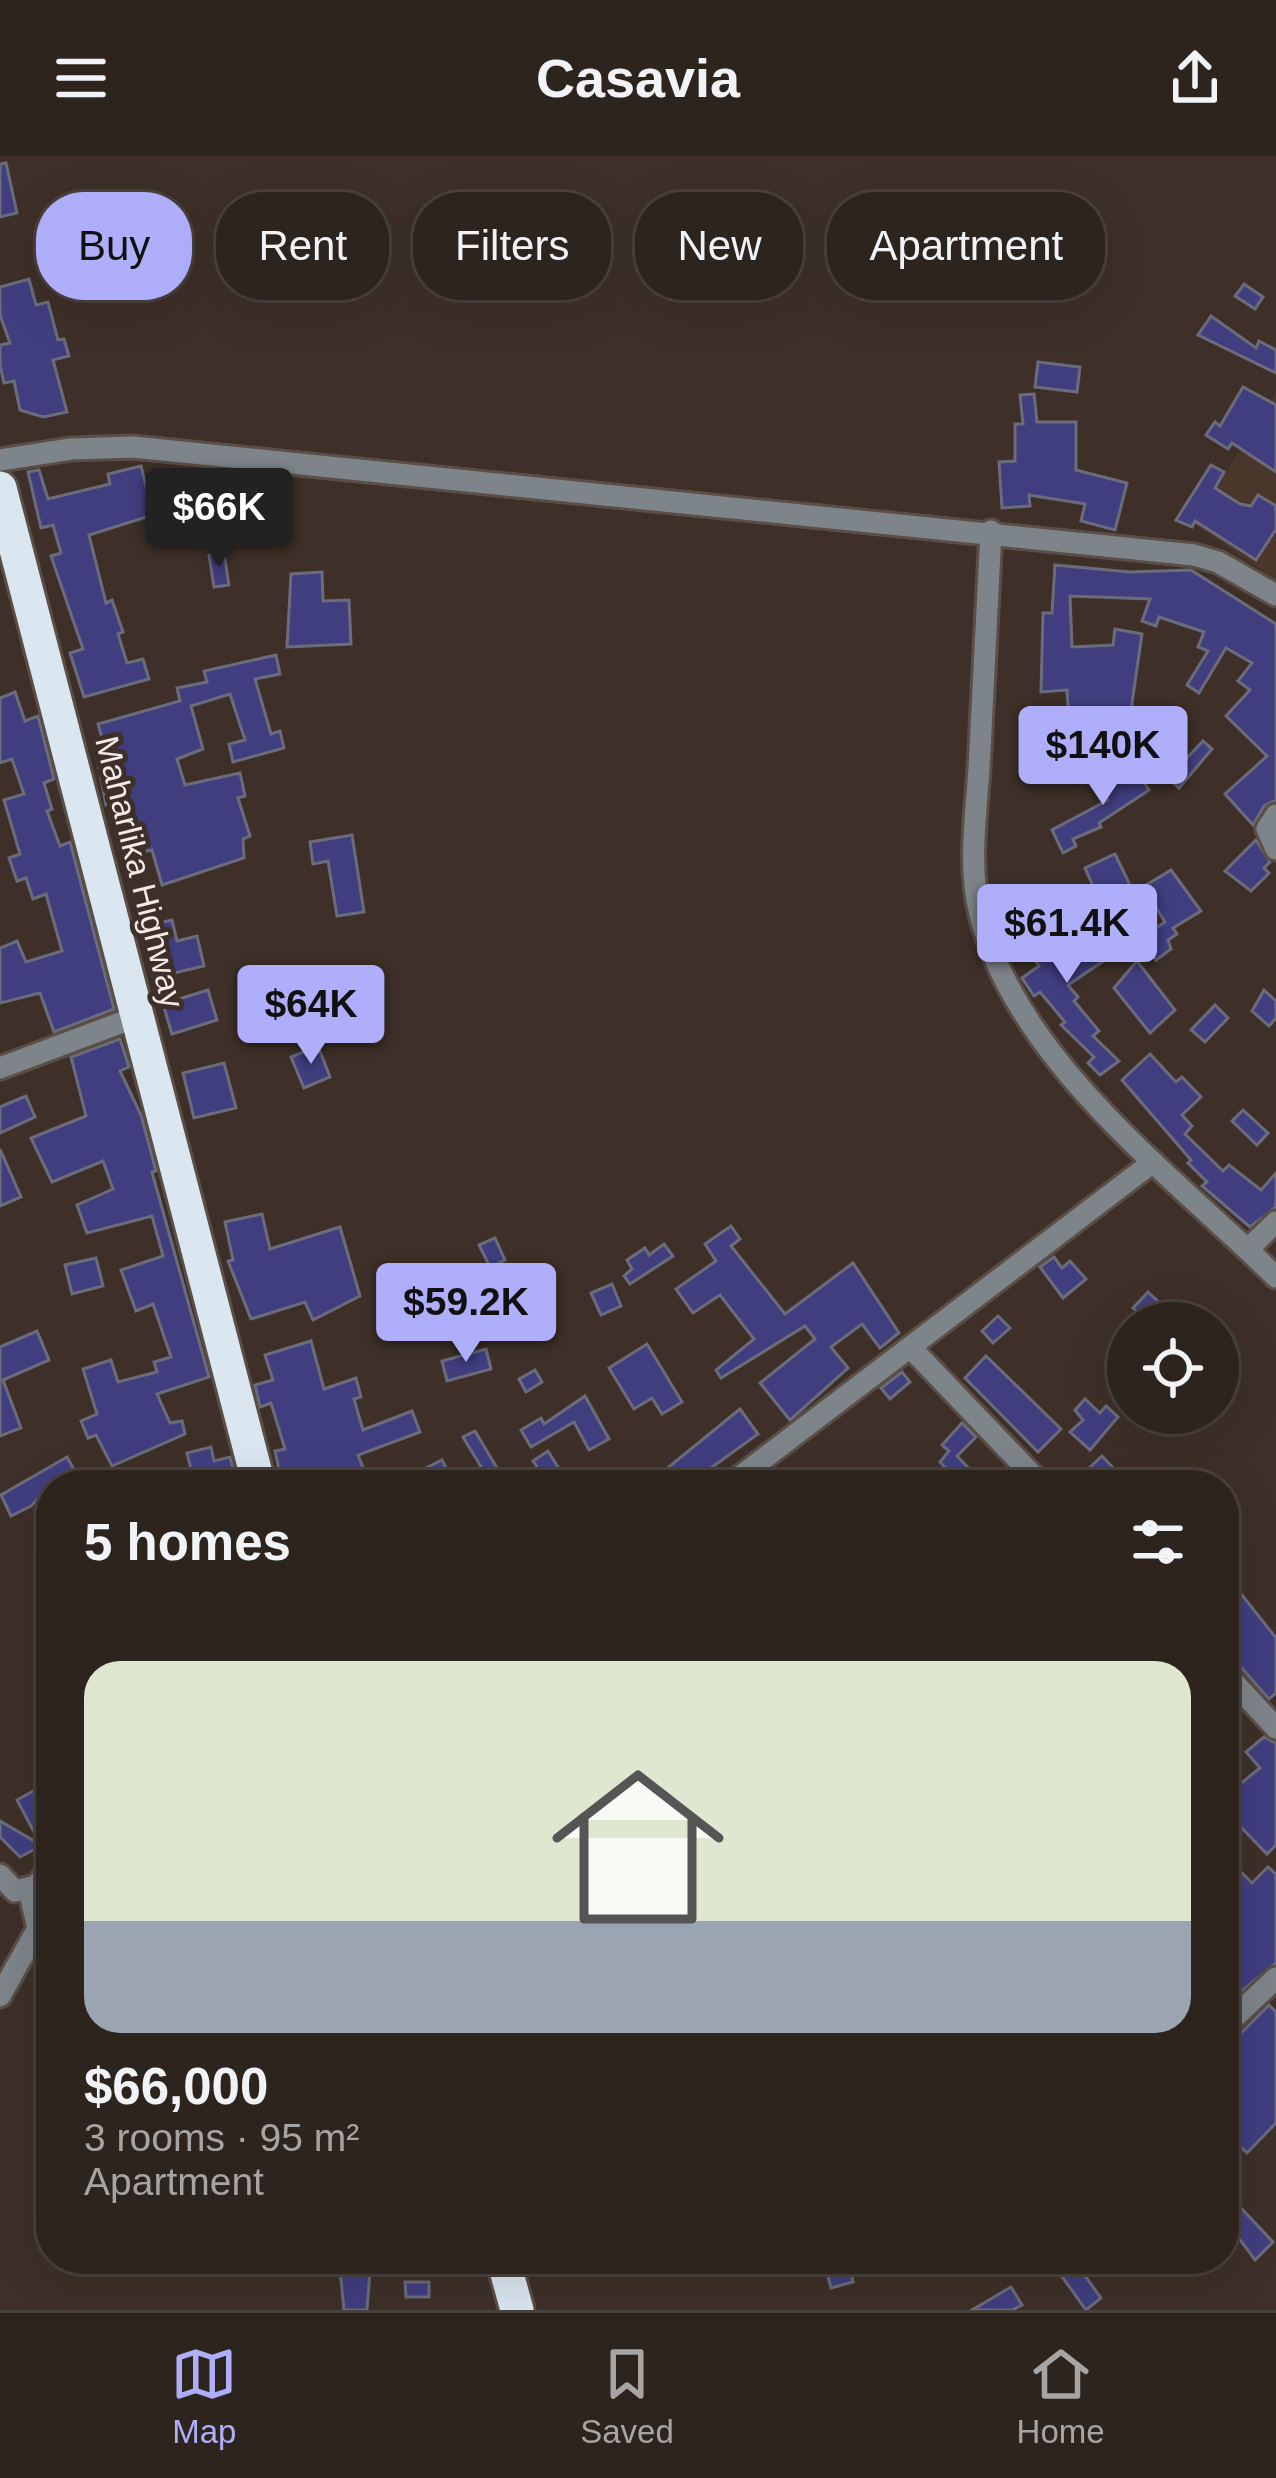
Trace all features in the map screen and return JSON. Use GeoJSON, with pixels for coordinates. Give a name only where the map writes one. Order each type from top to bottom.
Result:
{"type":"FeatureCollection","features":[{"type":"Feature","properties":{"kind":"highway","name":"Maharlika Highway"},"geometry":{"type":"LineString","coordinates":[[2,506],[255,1470]]}},
{"type":"Feature","properties":{"kind":"street"},"geometry":{"type":"LineString","coordinates":[[0,460],[71,448],[133,447],[992,531],[1194,555],[1218,562],[1276,595]]}},
{"type":"Feature","properties":{"kind":"street"},"geometry":{"type":"LineString","coordinates":[[992,531],[975,850],[978,910],[1016,1001],[1049,1048],[1154,1162],[1276,1277]]}},
{"type":"Feature","properties":{"kind":"street"},"geometry":{"type":"LineString","coordinates":[[1276,815],[1267,829],[1276,850]]}},
{"type":"Feature","properties":{"kind":"street"},"geometry":{"type":"LineString","coordinates":[[0,1068],[136,1017]]}},
{"type":"Feature","properties":{"kind":"street"},"geometry":{"type":"LineString","coordinates":[[749,1470],[1154,1162]]}},
{"type":"Feature","properties":{"kind":"street"},"geometry":{"type":"LineString","coordinates":[[1247,1249],[1276,1222]]}},
{"type":"Feature","properties":{"kind":"street"},"geometry":{"type":"LineString","coordinates":[[912,1349],[1028,1470]]}},
{"type":"Feature","properties":{"kind":"street"},"geometry":{"type":"LineString","coordinates":[[1239,1688],[1276,1728]]}},
{"type":"Feature","properties":{"kind":"street"},"geometry":{"type":"LineString","coordinates":[[0,1875],[15,1891],[36,1883]]}},
{"type":"Feature","properties":{"kind":"street"},"geometry":{"type":"LineString","coordinates":[[32,1887],[36,1914]]}},
{"type":"Feature","properties":{"kind":"street"},"geometry":{"type":"LineString","coordinates":[[0,1996],[36,1932]]}},
{"type":"Feature","properties":{"kind":"street"},"geometry":{"type":"LineString","coordinates":[[1239,2013],[1276,1978]]}},
{"type":"Feature","properties":{"kind":"shaded area"},"geometry":{"type":"Polygon","coordinates":[[[1276,391],[1276,580],[1194,524],[1276,391]]]}},
{"type":"Feature","properties":{"kind":"building"},"geometry":{"type":"Polygon","coordinates":[[[6,163],[17,213],[0,217],[0,164],[6,163]]]}},
{"type":"Feature","properties":{"kind":"building"},"geometry":{"type":"Polygon","coordinates":[[[29,279],[36,305],[48,302],[58,340],[64,339],[69,356],[53,360],[67,412],[43,417],[20,410],[14,381],[4,383],[0,365],[0,345],[10,343],[0,315],[0,287],[29,279]]]}},
{"type":"Feature","properties":{"kind":"building"},"geometry":{"type":"Polygon","coordinates":[[[1244,284],[1263,297],[1255,309],[1235,296],[1244,284]]]}},
{"type":"Feature","properties":{"kind":"building"},"geometry":{"type":"Polygon","coordinates":[[[1211,316],[1256,348],[1259,341],[1276,350],[1276,373],[1198,335],[1211,316]]]}},
{"type":"Feature","properties":{"kind":"building"},"geometry":{"type":"Polygon","coordinates":[[[1038,362],[1080,367],[1077,392],[1035,387],[1038,362]]]}},
{"type":"Feature","properties":{"kind":"building"},"geometry":{"type":"Polygon","coordinates":[[[1243,387],[1276,405],[1276,472],[1232,443],[1228,449],[1206,435],[1215,422],[1220,426],[1243,387]]]}},
{"type":"Feature","properties":{"kind":"building"},"geometry":{"type":"Polygon","coordinates":[[[1034,394],[1037,422],[1076,422],[1076,470],[1127,483],[1115,530],[1081,521],[1085,504],[1029,495],[1030,506],[1002,508],[999,462],[1015,461],[1015,424],[1023,424],[1020,395],[1034,394]]]}},
{"type":"Feature","properties":{"kind":"building"},"geometry":{"type":"Polygon","coordinates":[[[1211,465],[1224,472],[1215,488],[1240,504],[1251,506],[1258,495],[1276,506],[1276,529],[1256,560],[1195,521],[1192,527],[1176,520],[1211,465]]]}},
{"type":"Feature","properties":{"kind":"building"},"geometry":{"type":"Polygon","coordinates":[[[141,466],[153,515],[89,535],[106,603],[112,600],[123,632],[118,634],[127,663],[143,659],[149,679],[84,697],[70,653],[83,649],[51,556],[61,553],[53,525],[41,528],[28,472],[39,470],[48,499],[110,484],[108,474],[141,466]]]}},
{"type":"Feature","properties":{"kind":"building"},"geometry":{"type":"Polygon","coordinates":[[[234,475],[273,476],[274,503],[236,503],[234,475]]]}},
{"type":"Feature","properties":{"kind":"building"},"geometry":{"type":"Polygon","coordinates":[[[224,553],[229,585],[214,587],[209,555],[224,553]]]}},
{"type":"Feature","properties":{"kind":"building"},"geometry":{"type":"Polygon","coordinates":[[[1055,565],[1130,572],[1191,570],[1276,624],[1276,800],[1264,806],[1253,825],[1225,794],[1267,756],[1226,716],[1250,690],[1238,681],[1252,663],[1226,648],[1199,693],[1187,685],[1208,651],[1198,647],[1204,632],[1159,617],[1156,626],[1142,621],[1150,599],[1070,596],[1072,647],[1113,645],[1115,629],[1142,634],[1131,710],[1142,710],[1141,719],[1170,718],[1170,724],[1180,724],[1162,747],[1100,742],[1101,749],[1071,750],[1067,690],[1041,692],[1043,613],[1052,613],[1055,565]]]}},
{"type":"Feature","properties":{"kind":"building"},"geometry":{"type":"Polygon","coordinates":[[[322,572],[323,601],[349,600],[351,644],[287,647],[291,574],[322,572]]]}},
{"type":"Feature","properties":{"kind":"building"},"geometry":{"type":"Polygon","coordinates":[[[276,655],[280,674],[255,679],[271,734],[280,731],[284,748],[233,762],[229,744],[245,740],[230,694],[191,706],[203,749],[177,759],[185,785],[240,773],[245,796],[238,798],[250,836],[243,839],[244,858],[162,885],[152,850],[139,853],[133,829],[125,832],[116,802],[106,805],[95,748],[104,745],[98,724],[180,701],[177,688],[207,682],[204,671],[276,655]]]}},
{"type":"Feature","properties":{"kind":"building"},"geometry":{"type":"Polygon","coordinates":[[[15,692],[25,721],[38,716],[54,779],[44,783],[52,809],[47,811],[60,846],[70,842],[114,1009],[54,1032],[40,993],[0,1003],[0,948],[17,941],[26,962],[62,951],[46,894],[33,899],[26,878],[17,881],[9,858],[20,854],[4,800],[24,794],[12,759],[0,763],[0,698],[15,692]]]}},
{"type":"Feature","properties":{"kind":"building"},"geometry":{"type":"Polygon","coordinates":[[[1203,741],[1212,749],[1179,788],[1168,778],[1203,741]]]}},
{"type":"Feature","properties":{"kind":"building"},"geometry":{"type":"Polygon","coordinates":[[[1133,765],[1149,790],[1099,823],[1101,827],[1073,839],[1076,846],[1063,853],[1052,830],[1108,800],[1100,787],[1133,765]]]}},
{"type":"Feature","properties":{"kind":"building"},"geometry":{"type":"Polygon","coordinates":[[[352,835],[364,912],[337,916],[328,861],[313,864],[310,842],[352,835]]]}},
{"type":"Feature","properties":{"kind":"building"},"geometry":{"type":"Polygon","coordinates":[[[1256,840],[1270,862],[1264,868],[1269,873],[1251,891],[1225,871],[1256,840]]]}},
{"type":"Feature","properties":{"kind":"building"},"geometry":{"type":"Polygon","coordinates":[[[1115,854],[1130,885],[1090,904],[1084,891],[1093,886],[1085,868],[1115,854]]]}},
{"type":"Feature","properties":{"kind":"building"},"geometry":{"type":"Polygon","coordinates":[[[1171,870],[1201,911],[1173,928],[1177,934],[1168,940],[1171,949],[1156,960],[1141,938],[1165,922],[1143,887],[1171,870]]]}},
{"type":"Feature","properties":{"kind":"building"},"geometry":{"type":"Polygon","coordinates":[[[1047,915],[1067,946],[1084,935],[1102,962],[1068,985],[1078,997],[1074,1001],[1099,1031],[1093,1036],[1119,1061],[1100,1075],[1088,1063],[1094,1057],[1061,1025],[1065,1022],[1040,992],[1034,996],[1022,978],[1039,966],[1033,957],[1043,950],[1028,928],[1047,915]]]}},
{"type":"Feature","properties":{"kind":"building"},"geometry":{"type":"Polygon","coordinates":[[[172,920],[177,941],[197,936],[204,966],[153,978],[141,927],[172,920]]]}},
{"type":"Feature","properties":{"kind":"building"},"geometry":{"type":"Polygon","coordinates":[[[1137,961],[1175,1010],[1150,1033],[1114,988],[1137,961]]]}},
{"type":"Feature","properties":{"kind":"building"},"geometry":{"type":"Polygon","coordinates":[[[302,979],[307,996],[287,1001],[282,984],[302,979]]]}},
{"type":"Feature","properties":{"kind":"building"},"geometry":{"type":"Polygon","coordinates":[[[208,990],[217,1020],[172,1034],[163,1004],[208,990]]]}},
{"type":"Feature","properties":{"kind":"building"},"geometry":{"type":"Polygon","coordinates":[[[1264,990],[1276,1001],[1276,1018],[1269,1026],[1252,1011],[1264,990]]]}},
{"type":"Feature","properties":{"kind":"building"},"geometry":{"type":"Polygon","coordinates":[[[1215,1005],[1228,1018],[1205,1042],[1191,1030],[1215,1005]]]}},
{"type":"Feature","properties":{"kind":"building"},"geometry":{"type":"Polygon","coordinates":[[[120,1039],[129,1067],[120,1071],[141,1115],[156,1171],[152,1172],[209,1377],[157,1394],[170,1423],[182,1421],[185,1434],[112,1466],[96,1435],[88,1438],[81,1421],[97,1414],[83,1369],[111,1360],[118,1382],[157,1372],[154,1362],[171,1357],[153,1304],[136,1311],[121,1270],[163,1256],[152,1216],[87,1233],[77,1205],[113,1189],[103,1161],[52,1182],[31,1138],[86,1116],[71,1057],[120,1039]]]}},
{"type":"Feature","properties":{"kind":"building"},"geometry":{"type":"Polygon","coordinates":[[[318,1046],[330,1077],[304,1088],[291,1057],[318,1046]]]}},
{"type":"Feature","properties":{"kind":"building"},"geometry":{"type":"Polygon","coordinates":[[[1150,1054],[1176,1082],[1182,1077],[1201,1097],[1182,1115],[1192,1126],[1185,1134],[1223,1171],[1229,1165],[1261,1190],[1276,1173],[1276,1207],[1250,1227],[1202,1186],[1207,1182],[1188,1163],[1191,1160],[1122,1080],[1150,1054]]]}},
{"type":"Feature","properties":{"kind":"building"},"geometry":{"type":"Polygon","coordinates":[[[224,1063],[236,1108],[194,1118],[183,1073],[224,1063]]]}},
{"type":"Feature","properties":{"kind":"building"},"geometry":{"type":"Polygon","coordinates":[[[26,1096],[35,1117],[0,1133],[0,1107],[26,1096]]]}},
{"type":"Feature","properties":{"kind":"building"},"geometry":{"type":"Polygon","coordinates":[[[1243,1110],[1268,1133],[1257,1145],[1232,1121],[1243,1110]]]}},
{"type":"Feature","properties":{"kind":"building"},"geometry":{"type":"Polygon","coordinates":[[[0,1149],[21,1197],[0,1206],[0,1149]]]}},
{"type":"Feature","properties":{"kind":"building"},"geometry":{"type":"Polygon","coordinates":[[[262,1214],[270,1249],[340,1227],[360,1296],[313,1320],[305,1302],[251,1319],[228,1261],[233,1260],[225,1222],[262,1214]]]}},
{"type":"Feature","properties":{"kind":"building"},"geometry":{"type":"Polygon","coordinates":[[[731,1226],[740,1239],[731,1246],[785,1314],[853,1263],[899,1333],[880,1348],[862,1324],[831,1347],[848,1368],[790,1420],[760,1383],[815,1339],[805,1326],[721,1378],[716,1370],[754,1339],[720,1295],[693,1313],[676,1289],[716,1261],[705,1244],[731,1226]]]}},
{"type":"Feature","properties":{"kind":"building"},"geometry":{"type":"Polygon","coordinates":[[[495,1238],[505,1260],[490,1267],[479,1245],[495,1238]]]}},
{"type":"Feature","properties":{"kind":"building"},"geometry":{"type":"Polygon","coordinates":[[[664,1244],[673,1256],[630,1284],[624,1276],[632,1269],[627,1260],[645,1248],[649,1255],[664,1244]]]}},
{"type":"Feature","properties":{"kind":"building"},"geometry":{"type":"Polygon","coordinates":[[[1054,1257],[1062,1268],[1070,1261],[1086,1279],[1063,1298],[1040,1267],[1054,1257]]]}},
{"type":"Feature","properties":{"kind":"building"},"geometry":{"type":"Polygon","coordinates":[[[96,1258],[103,1286],[72,1294],[65,1265],[96,1258]]]}},
{"type":"Feature","properties":{"kind":"building"},"geometry":{"type":"Polygon","coordinates":[[[612,1284],[621,1306],[601,1315],[591,1293],[612,1284]]]}},
{"type":"Feature","properties":{"kind":"building"},"geometry":{"type":"Polygon","coordinates":[[[1148,1292],[1159,1302],[1139,1302],[1148,1292]]]}},
{"type":"Feature","properties":{"kind":"building"},"geometry":{"type":"Polygon","coordinates":[[[998,1316],[1010,1328],[993,1343],[982,1331],[998,1316]]]}},
{"type":"Feature","properties":{"kind":"building"},"geometry":{"type":"Polygon","coordinates":[[[37,1331],[49,1360],[3,1380],[21,1428],[0,1436],[0,1347],[37,1331]]]}},
{"type":"Feature","properties":{"kind":"building"},"geometry":{"type":"Polygon","coordinates":[[[311,1341],[324,1389],[356,1378],[361,1397],[354,1399],[363,1430],[412,1411],[420,1432],[358,1455],[364,1470],[279,1470],[275,1451],[285,1449],[271,1403],[260,1407],[255,1385],[273,1380],[265,1355],[311,1341]]]}},
{"type":"Feature","properties":{"kind":"building"},"geometry":{"type":"Polygon","coordinates":[[[647,1344],[682,1402],[662,1414],[652,1398],[634,1409],[609,1368],[647,1344]]]}},
{"type":"Feature","properties":{"kind":"building"},"geometry":{"type":"Polygon","coordinates":[[[486,1349],[491,1369],[447,1381],[442,1361],[486,1349]]]}},
{"type":"Feature","properties":{"kind":"building"},"geometry":{"type":"Polygon","coordinates":[[[986,1356],[1061,1429],[1038,1452],[965,1378],[986,1356]]]}},
{"type":"Feature","properties":{"kind":"building"},"geometry":{"type":"Polygon","coordinates":[[[535,1370],[542,1382],[526,1392],[519,1379],[535,1370]]]}},
{"type":"Feature","properties":{"kind":"building"},"geometry":{"type":"Polygon","coordinates":[[[902,1372],[910,1382],[890,1399],[881,1388],[902,1372]]]}},
{"type":"Feature","properties":{"kind":"building"},"geometry":{"type":"Polygon","coordinates":[[[585,1396],[609,1439],[589,1450],[574,1422],[531,1447],[521,1430],[541,1418],[544,1424],[585,1396]]]}},
{"type":"Feature","properties":{"kind":"building"},"geometry":{"type":"Polygon","coordinates":[[[1085,1399],[1100,1413],[1107,1407],[1107,1430],[1090,1450],[1070,1432],[1083,1420],[1075,1410],[1085,1399]]]}},
{"type":"Feature","properties":{"kind":"building"},"geometry":{"type":"Polygon","coordinates":[[[740,1409],[758,1434],[708,1470],[665,1470],[740,1409]]]}},
{"type":"Feature","properties":{"kind":"building"},"geometry":{"type":"Polygon","coordinates":[[[962,1423],[976,1437],[957,1456],[971,1470],[947,1470],[940,1462],[949,1451],[942,1445],[962,1423]]]}},
{"type":"Feature","properties":{"kind":"building"},"geometry":{"type":"Polygon","coordinates":[[[475,1431],[498,1470],[483,1470],[463,1437],[475,1431]]]}},
{"type":"Feature","properties":{"kind":"building"},"geometry":{"type":"Polygon","coordinates":[[[211,1447],[214,1461],[230,1457],[233,1470],[191,1470],[187,1453],[211,1447]]]}},
{"type":"Feature","properties":{"kind":"building"},"geometry":{"type":"Polygon","coordinates":[[[548,1451],[560,1470],[539,1470],[533,1461],[548,1451]]]}},
{"type":"Feature","properties":{"kind":"building"},"geometry":{"type":"Polygon","coordinates":[[[1102,1456],[1115,1470],[1087,1470],[1102,1456]]]}},
{"type":"Feature","properties":{"kind":"building"},"geometry":{"type":"Polygon","coordinates":[[[67,1457],[74,1470],[44,1470],[67,1457]]]}},
{"type":"Feature","properties":{"kind":"building"},"geometry":{"type":"Polygon","coordinates":[[[442,1460],[447,1470],[424,1470],[442,1460]]]}},
{"type":"Feature","properties":{"kind":"building"},"geometry":{"type":"Polygon","coordinates":[[[36,1475],[36,1501],[31,1506],[11,1516],[1,1495],[36,1475]]]}},
{"type":"Feature","properties":{"kind":"building"},"geometry":{"type":"Polygon","coordinates":[[[1239,1591],[1276,1638],[1276,1693],[1269,1699],[1239,1665],[1239,1591]]]}},
{"type":"Feature","properties":{"kind":"building"},"geometry":{"type":"Polygon","coordinates":[[[1264,1737],[1276,1743],[1276,1845],[1267,1854],[1239,1825],[1239,1785],[1260,1768],[1246,1752],[1264,1737]]]}},
{"type":"Feature","properties":{"kind":"building"},"geometry":{"type":"Polygon","coordinates":[[[35,1790],[36,1836],[17,1800],[35,1790]]]}},
{"type":"Feature","properties":{"kind":"building"},"geometry":{"type":"Polygon","coordinates":[[[0,1821],[36,1842],[36,1849],[20,1857],[0,1837],[0,1821]]]}},
{"type":"Feature","properties":{"kind":"building"},"geometry":{"type":"Polygon","coordinates":[[[1268,1867],[1276,1874],[1276,1963],[1239,1994],[1239,1870],[1252,1883],[1268,1867]]]}},
{"type":"Feature","properties":{"kind":"building"},"geometry":{"type":"Polygon","coordinates":[[[1269,2005],[1276,2012],[1276,2123],[1247,2153],[1239,2145],[1239,2035],[1269,2005]]]}},
{"type":"Feature","properties":{"kind":"building"},"geometry":{"type":"Polygon","coordinates":[[[1239,2206],[1273,2242],[1255,2260],[1239,2238],[1239,2206]]]}},
{"type":"Feature","properties":{"kind":"building"},"geometry":{"type":"Polygon","coordinates":[[[340,2274],[370,2274],[367,2310],[344,2310],[340,2274]]]}},
{"type":"Feature","properties":{"kind":"building"},"geometry":{"type":"Polygon","coordinates":[[[827,2274],[851,2274],[853,2282],[831,2288],[827,2274]]]}},
{"type":"Feature","properties":{"kind":"building"},"geometry":{"type":"Polygon","coordinates":[[[1060,2274],[1084,2274],[1101,2298],[1086,2310],[1060,2274]]]}},
{"type":"Feature","properties":{"kind":"building"},"geometry":{"type":"Polygon","coordinates":[[[405,2282],[429,2282],[429,2297],[406,2297],[405,2282]]]}},
{"type":"Feature","properties":{"kind":"building"},"geometry":{"type":"Polygon","coordinates":[[[1011,2287],[1022,2305],[1012,2310],[972,2310],[1011,2287]]]}}]}
